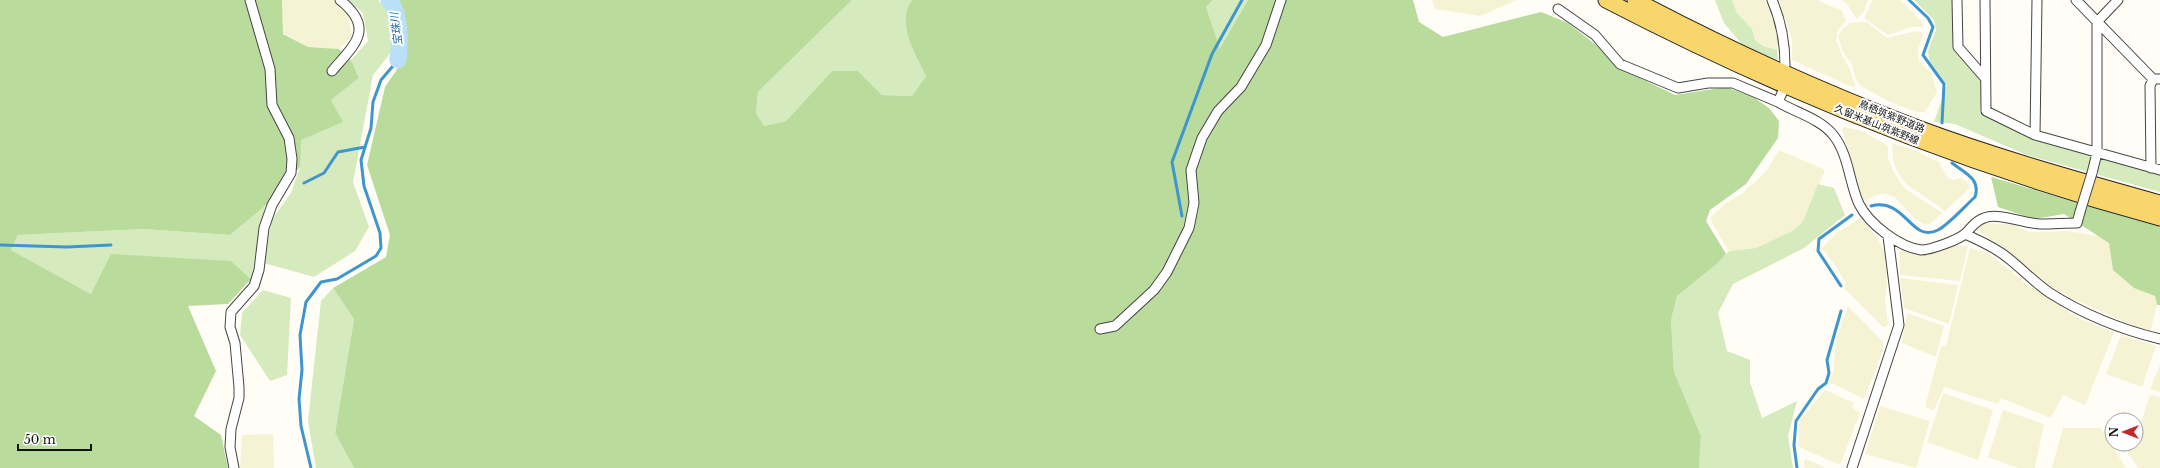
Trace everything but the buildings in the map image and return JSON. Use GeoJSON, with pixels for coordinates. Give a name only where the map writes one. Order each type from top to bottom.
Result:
{"type":"FeatureCollection","features":[{"type":"Feature","properties":{"kind":"main road","name":"久留米基山筑紫野線"},"geometry":{"type":"LineString","coordinates":[[1606,0],[1744,68],[1818,101],[1924,143],[2099,201],[2160,218]]}},
{"type":"Feature","properties":{"kind":"main road","name":"鳥栖筑紫野道路"},"geometry":{"type":"LineString","coordinates":[[1634,0],[1743,54],[1915,127],[2088,183],[2160,203]]}},
{"type":"Feature","properties":{"kind":"street"},"geometry":{"type":"LineString","coordinates":[[234,468],[230,446],[239,398],[239,387],[235,343],[230,327],[231,312],[254,286],[259,270],[264,228],[272,205],[290,173],[292,159],[289,138],[272,105],[270,69],[250,0]]}},
{"type":"Feature","properties":{"kind":"street"},"geometry":{"type":"LineString","coordinates":[[332,71],[358,40],[360,30],[357,17],[350,8],[340,0]]}},
{"type":"Feature","properties":{"kind":"street"},"geometry":{"type":"LineString","coordinates":[[1100,329],[1115,326],[1154,290],[1167,272],[1189,228],[1194,203],[1191,170],[1202,138],[1218,112],[1241,87],[1266,45],[1281,0]]}},
{"type":"Feature","properties":{"kind":"street"},"geometry":{"type":"LineString","coordinates":[[1772,0],[1780,19],[1785,50],[1785,65]]}},
{"type":"Feature","properties":{"kind":"street"},"geometry":{"type":"LineString","coordinates":[[1957,0],[1958,47],[1985,78]]}},
{"type":"Feature","properties":{"kind":"street"},"geometry":{"type":"LineString","coordinates":[[1985,0],[1986,110],[2036,135],[2097,154],[2155,169],[2150,86],[2156,79],[2076,0]]}},
{"type":"Feature","properties":{"kind":"street"},"geometry":{"type":"LineString","coordinates":[[2036,135],[2037,0]]}},
{"type":"Feature","properties":{"kind":"street"},"geometry":{"type":"LineString","coordinates":[[1558,9],[1595,35],[1620,64],[1678,88],[1708,83],[1733,83],[1822,123],[1835,137],[1845,156],[1859,204],[1888,236],[1905,246],[1921,250],[1932,249],[1965,234],[1973,224],[1985,217],[2023,220],[2040,224],[2077,224],[2097,154],[2098,22],[2118,0]]}},
{"type":"Feature","properties":{"kind":"street"},"geometry":{"type":"LineString","coordinates":[[1778,102],[1782,93]]}},
{"type":"Feature","properties":{"kind":"street"},"geometry":{"type":"LineString","coordinates":[[1965,234],[1986,243],[2007,256],[2050,293],[2078,308],[2121,327],[2160,339]]}},
{"type":"Feature","properties":{"kind":"street"},"geometry":{"type":"LineString","coordinates":[[1852,468],[1899,325],[1888,236]]}},
{"type":"Feature","properties":{"kind":"shaded area"},"geometry":{"type":"Polygon","coordinates":[[[282,0],[333,0],[348,15],[352,36],[339,49],[308,47],[283,33],[282,0]]]}},
{"type":"Feature","properties":{"kind":"shaded area"},"geometry":{"type":"Polygon","coordinates":[[[1432,0],[1517,0],[1480,16],[1435,9],[1432,0]]]}},
{"type":"Feature","properties":{"kind":"shaded area"},"geometry":{"type":"Polygon","coordinates":[[[1732,0],[1765,0],[1777,31],[1779,44],[1777,50],[1763,46],[1755,40],[1752,29],[1737,13],[1732,0]]]}},
{"type":"Feature","properties":{"kind":"shaded area"},"geometry":{"type":"Polygon","coordinates":[[[1777,0],[1817,0],[1842,11],[1846,21],[1838,30],[1836,40],[1843,58],[1850,69],[1855,85],[1854,88],[1792,60],[1792,38],[1777,0]]]}},
{"type":"Feature","properties":{"kind":"shaded area"},"geometry":{"type":"Polygon","coordinates":[[[1841,0],[1868,0],[1864,11],[1857,19],[1847,4],[1841,0]]]}},
{"type":"Feature","properties":{"kind":"shaded area"},"geometry":{"type":"Polygon","coordinates":[[[1873,0],[1900,0],[1922,22],[1923,27],[1912,27],[1888,35],[1864,18],[1873,0]]]}},
{"type":"Feature","properties":{"kind":"shaded area"},"geometry":{"type":"Polygon","coordinates":[[[1867,22],[1887,38],[1918,31],[1923,34],[1918,50],[1919,61],[1931,73],[1937,92],[1925,112],[1916,112],[1888,101],[1861,86],[1856,80],[1852,65],[1842,50],[1838,36],[1843,28],[1850,23],[1867,22]]]}},
{"type":"Feature","properties":{"kind":"shaded area"},"geometry":{"type":"Polygon","coordinates":[[[1844,127],[1862,131],[1888,146],[1888,158],[1893,171],[1904,188],[1942,213],[1931,223],[1926,225],[1914,218],[1894,197],[1886,194],[1876,195],[1865,201],[1862,199],[1842,129],[1844,127]]]}},
{"type":"Feature","properties":{"kind":"shaded area"},"geometry":{"type":"Polygon","coordinates":[[[1892,143],[1911,149],[1939,162],[1947,177],[1953,180],[1961,178],[1968,183],[1970,188],[1945,211],[1905,183],[1897,171],[1893,159],[1892,143]]]}},
{"type":"Feature","properties":{"kind":"shaded area"},"geometry":{"type":"Polygon","coordinates":[[[1779,150],[1825,170],[1803,221],[1794,230],[1756,248],[1729,251],[1712,223],[1711,217],[1726,203],[1743,193],[1767,170],[1779,150]]]}},
{"type":"Feature","properties":{"kind":"shaded area"},"geometry":{"type":"Polygon","coordinates":[[[1861,218],[1876,236],[1885,252],[1887,283],[1885,301],[1888,324],[1886,327],[1883,327],[1845,289],[1845,282],[1835,265],[1822,248],[1838,232],[1861,218]]]}},
{"type":"Feature","properties":{"kind":"shaded area"},"geometry":{"type":"Polygon","coordinates":[[[1988,223],[2014,225],[2029,232],[2068,231],[2099,236],[2110,243],[2113,270],[2134,288],[2155,296],[2157,305],[2150,333],[2071,298],[2042,281],[1995,242],[1975,230],[1980,224],[1988,223]]]}},
{"type":"Feature","properties":{"kind":"shaded area"},"geometry":{"type":"Polygon","coordinates":[[[1953,246],[1968,246],[1960,281],[1900,275],[1899,252],[1902,250],[1916,254],[1937,253],[1953,246]]]}},
{"type":"Feature","properties":{"kind":"shaded area"},"geometry":{"type":"Polygon","coordinates":[[[1970,248],[1988,253],[2028,285],[2080,319],[2114,332],[2085,405],[2063,395],[2051,418],[2001,398],[1998,404],[1944,387],[1934,410],[1925,407],[1941,346],[1946,346],[1970,248]]]}},
{"type":"Feature","properties":{"kind":"shaded area"},"geometry":{"type":"Polygon","coordinates":[[[1900,278],[1958,285],[1949,324],[1904,308],[1900,278]]]}},
{"type":"Feature","properties":{"kind":"shaded area"},"geometry":{"type":"Polygon","coordinates":[[[1848,306],[1883,342],[1884,348],[1864,399],[1829,382],[1833,373],[1836,340],[1848,306]]]}},
{"type":"Feature","properties":{"kind":"shaded area"},"geometry":{"type":"Polygon","coordinates":[[[1907,313],[1944,326],[1936,357],[1902,343],[1907,313]]]}},
{"type":"Feature","properties":{"kind":"shaded area"},"geometry":{"type":"Polygon","coordinates":[[[2121,335],[2156,346],[2142,387],[2106,374],[2121,335]]]}},
{"type":"Feature","properties":{"kind":"shaded area"},"geometry":{"type":"Polygon","coordinates":[[[2160,365],[2160,392],[2150,389],[2160,365]]]}},
{"type":"Feature","properties":{"kind":"shaded area"},"geometry":{"type":"Polygon","coordinates":[[[1825,390],[1854,403],[1852,407],[1860,413],[1840,465],[1799,447],[1799,424],[1801,419],[1825,390]]]}},
{"type":"Feature","properties":{"kind":"shaded area"},"geometry":{"type":"Polygon","coordinates":[[[1943,393],[1993,410],[1978,460],[1927,442],[1943,393]]]}},
{"type":"Feature","properties":{"kind":"shaded area"},"geometry":{"type":"Polygon","coordinates":[[[2150,395],[2160,397],[2160,468],[2138,468],[2127,452],[2144,452],[2144,414],[2150,395]]]}},
{"type":"Feature","properties":{"kind":"shaded area"},"geometry":{"type":"Polygon","coordinates":[[[1880,406],[1930,421],[1916,468],[1865,454],[1880,406]]]}},
{"type":"Feature","properties":{"kind":"shaded area"},"geometry":{"type":"Polygon","coordinates":[[[2003,410],[2044,424],[2035,468],[2018,468],[1988,457],[2003,410]]]}},
{"type":"Feature","properties":{"kind":"shaded area"},"geometry":{"type":"Polygon","coordinates":[[[2063,428],[2101,428],[2104,433],[2104,452],[2116,452],[2126,468],[2052,468],[2063,428]]]}},
{"type":"Feature","properties":{"kind":"shaded area"},"geometry":{"type":"Polygon","coordinates":[[[273,434],[274,468],[240,468],[242,435],[273,434]]]}},
{"type":"Feature","properties":{"kind":"shaded area"},"geometry":{"type":"Polygon","coordinates":[[[1806,459],[1826,468],[1804,468],[1804,460],[1806,459]]]}},
{"type":"Feature","properties":{"kind":"green space"},"geometry":{"type":"Polygon","coordinates":[[[0,0],[282,0],[283,34],[308,47],[339,49],[351,60],[359,78],[331,100],[343,122],[301,140],[300,167],[265,206],[230,235],[143,229],[18,235],[11,250],[91,294],[111,254],[231,261],[251,279],[228,304],[188,306],[216,371],[194,416],[221,435],[228,468],[0,468],[0,0]]]}},
{"type":"Feature","properties":{"kind":"green space"},"geometry":{"type":"Polygon","coordinates":[[[348,0],[378,0],[387,9],[392,51],[373,75],[353,182],[369,227],[355,251],[314,277],[264,263],[272,219],[291,193],[300,167],[300,140],[342,122],[331,100],[359,78],[351,60],[368,41],[363,13],[348,0]]]}},
{"type":"Feature","properties":{"kind":"green space"},"geometry":{"type":"Polygon","coordinates":[[[398,0],[852,0],[758,92],[756,113],[764,126],[786,121],[832,71],[858,71],[882,95],[912,96],[926,76],[913,48],[906,28],[907,9],[912,0],[1213,0],[1206,7],[1220,48],[1248,0],[1413,0],[1419,22],[1443,37],[1541,12],[1568,23],[1596,45],[1621,69],[1675,95],[1726,87],[1753,97],[1769,108],[1779,121],[1778,138],[1746,184],[1710,210],[1706,221],[1726,254],[1718,263],[1677,296],[1671,320],[1674,372],[1701,436],[1699,468],[354,468],[335,433],[354,319],[333,288],[386,257],[390,235],[367,165],[385,87],[406,56],[398,0]]]}},
{"type":"Feature","properties":{"kind":"green space"},"geometry":{"type":"Polygon","coordinates":[[[852,0],[912,0],[907,9],[906,28],[913,48],[926,76],[912,96],[882,95],[858,71],[832,71],[786,121],[764,126],[756,113],[758,92],[852,0]]]}},
{"type":"Feature","properties":{"kind":"green space"},"geometry":{"type":"Polygon","coordinates":[[[1213,0],[1248,0],[1220,48],[1206,7],[1213,0]]]}},
{"type":"Feature","properties":{"kind":"green space"},"geometry":{"type":"Polygon","coordinates":[[[1715,0],[1732,0],[1737,13],[1752,29],[1755,40],[1763,46],[1777,50],[1778,63],[1745,48],[1724,23],[1715,0]]]}},
{"type":"Feature","properties":{"kind":"green space"},"geometry":{"type":"Polygon","coordinates":[[[1914,0],[1956,0],[1955,48],[1982,79],[1980,112],[2034,137],[2160,175],[2160,192],[2027,155],[1955,124],[1934,122],[1947,85],[1929,60],[1928,51],[1936,30],[1934,20],[1914,0]]]}},
{"type":"Feature","properties":{"kind":"green space"},"geometry":{"type":"Polygon","coordinates":[[[1991,177],[2160,227],[2160,305],[2157,305],[2155,296],[2134,288],[2113,270],[2109,243],[2064,214],[2034,219],[1998,207],[1991,177]]]}},
{"type":"Feature","properties":{"kind":"green space"},"geometry":{"type":"Polygon","coordinates":[[[1818,184],[1834,188],[1845,215],[1804,248],[1733,284],[1718,313],[1727,351],[1750,360],[1750,382],[1762,418],[1797,401],[1788,436],[1793,468],[1699,468],[1701,436],[1674,372],[1671,320],[1677,296],[1718,263],[1729,251],[1756,248],[1794,230],[1803,221],[1818,184]]]}},
{"type":"Feature","properties":{"kind":"green space"},"geometry":{"type":"Polygon","coordinates":[[[265,206],[251,279],[231,261],[91,294],[11,250],[18,235],[143,229],[230,235],[265,206]]]}},
{"type":"Feature","properties":{"kind":"green space"},"geometry":{"type":"Polygon","coordinates":[[[333,288],[354,319],[335,433],[354,468],[316,468],[308,421],[321,301],[333,288]]]}},
{"type":"Feature","properties":{"kind":"green space"},"geometry":{"type":"Polygon","coordinates":[[[263,290],[291,298],[287,375],[270,381],[240,335],[242,313],[263,290]]]}},
{"type":"Feature","properties":{"kind":"waterway","name":"宝珠川"},"geometry":{"type":"LineString","coordinates":[[389,0],[393,5],[397,19],[399,37],[398,60]]}},
{"type":"Feature","properties":{"kind":"waterway"},"geometry":{"type":"LineString","coordinates":[[1182,216],[1172,162],[1212,54],[1242,0]]}},
{"type":"Feature","properties":{"kind":"waterway"},"geometry":{"type":"LineString","coordinates":[[1909,0],[1928,18],[1933,27],[1923,55],[1944,84],[1942,123]]}},
{"type":"Feature","properties":{"kind":"waterway"},"geometry":{"type":"LineString","coordinates":[[311,468],[301,426],[299,399],[302,370],[300,335],[306,302],[321,282],[337,279],[376,256],[381,248],[380,233],[364,186],[361,160],[371,128],[373,102],[381,80],[398,60]]}},
{"type":"Feature","properties":{"kind":"waterway"},"geometry":{"type":"LineString","coordinates":[[304,183],[324,173],[338,152],[365,147]]}},
{"type":"Feature","properties":{"kind":"waterway"},"geometry":{"type":"LineString","coordinates":[[1871,206],[1883,205],[1892,208],[1921,231],[1929,233],[1938,230],[1975,197],[1976,186],[1974,181],[1967,173],[1952,163]]}},
{"type":"Feature","properties":{"kind":"waterway"},"geometry":{"type":"LineString","coordinates":[[1841,286],[1818,251],[1819,239],[1852,215]]}},
{"type":"Feature","properties":{"kind":"waterway"},"geometry":{"type":"LineString","coordinates":[[0,245],[67,247],[111,245]]}},
{"type":"Feature","properties":{"kind":"waterway"},"geometry":{"type":"LineString","coordinates":[[1797,468],[1794,445],[1796,421],[1818,389],[1826,383],[1829,373],[1827,360],[1841,311]]}}]}
